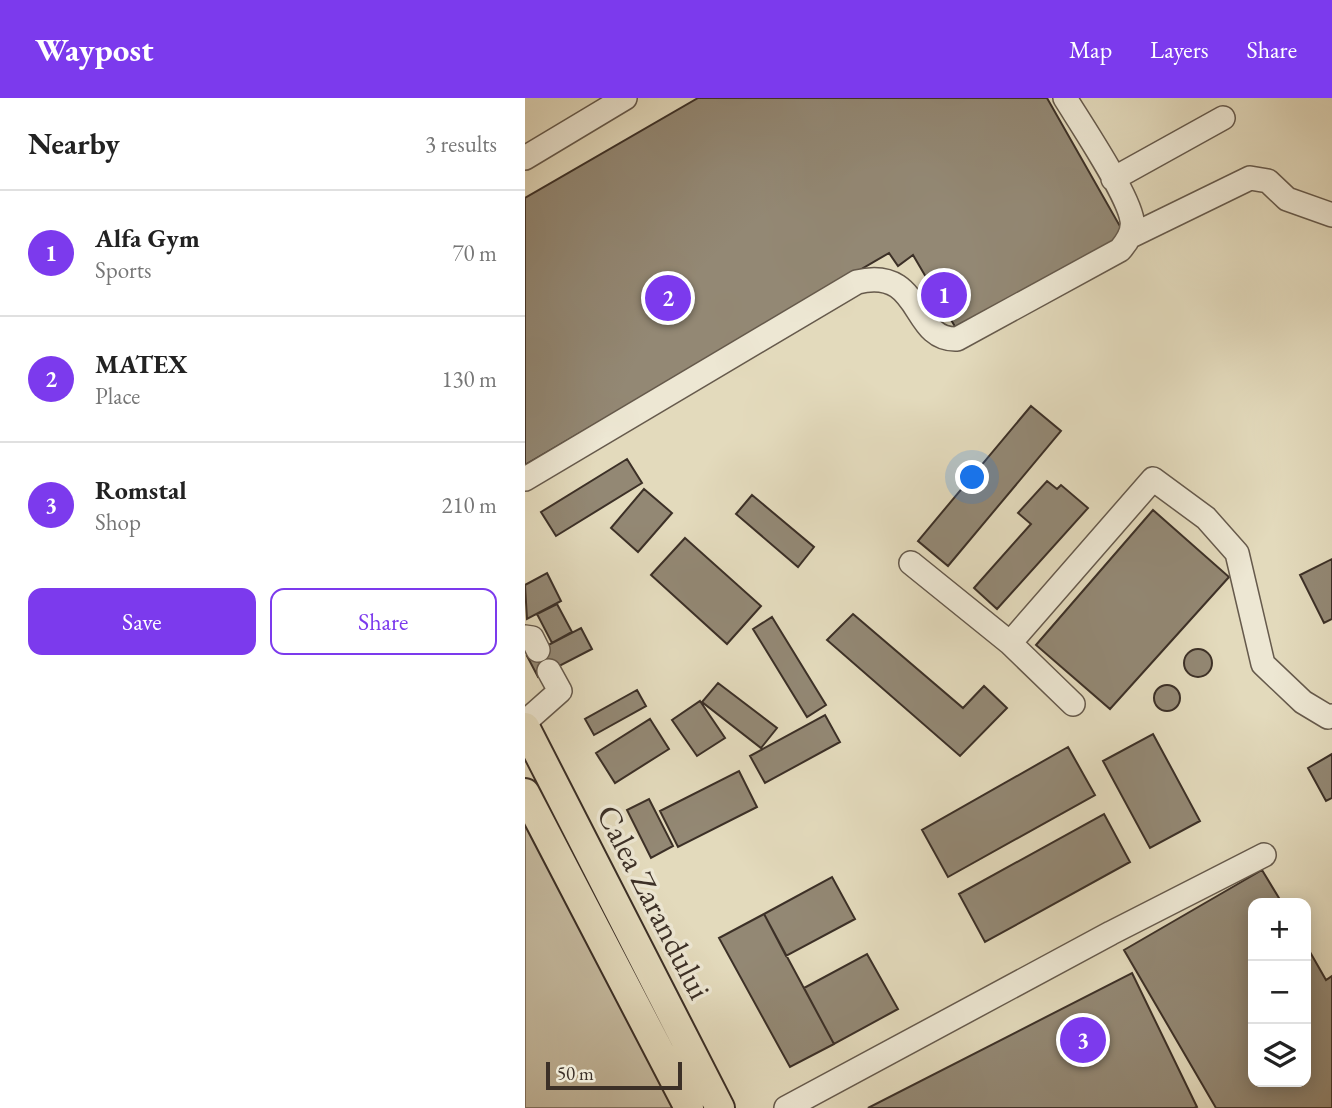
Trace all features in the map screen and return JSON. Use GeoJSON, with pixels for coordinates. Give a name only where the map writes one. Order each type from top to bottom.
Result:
{"type":"FeatureCollection","features":[{"type":"Feature","properties":{"kind":"main road","name":"Calea Zarandului"},"geometry":{"type":"LineString","coordinates":[[525,724],[720,1108]]}},
{"type":"Feature","properties":{"kind":"main road","name":"Calea Zarandului"},"geometry":{"type":"LineString","coordinates":[[525,793],[689,1108]]}},
{"type":"Feature","properties":{"kind":"lane"},"geometry":{"type":"LineString","coordinates":[[525,158],[625,98]]}},
{"type":"Feature","properties":{"kind":"lane"},"geometry":{"type":"LineString","coordinates":[[525,479],[857,282],[875,279],[903,289],[933,332],[944,338],[957,339],[1120,250],[1129,237],[1132,219],[1113,179],[1065,98]]}},
{"type":"Feature","properties":{"kind":"lane"},"geometry":{"type":"LineString","coordinates":[[1113,179],[1223,118]]}},
{"type":"Feature","properties":{"kind":"lane"},"geometry":{"type":"LineString","coordinates":[[1129,237],[1250,178],[1268,181],[1287,199],[1332,215]]}},
{"type":"Feature","properties":{"kind":"lane"},"geometry":{"type":"LineString","coordinates":[[1010,643],[1153,479],[1206,518],[1237,553],[1263,664],[1303,702],[1328,717],[1332,716]]}},
{"type":"Feature","properties":{"kind":"lane"},"geometry":{"type":"LineString","coordinates":[[911,563],[1010,643],[1073,704]]}},
{"type":"Feature","properties":{"kind":"lane"},"geometry":{"type":"LineString","coordinates":[[525,724],[559,691],[549,671]]}},
{"type":"Feature","properties":{"kind":"lane"},"geometry":{"type":"LineString","coordinates":[[786,1108],[1264,855]]}},
{"type":"Feature","properties":{"kind":"shaded area"},"geometry":{"type":"Polygon","coordinates":[[[525,821],[673,1108],[525,1108],[525,821]]]}},
{"type":"Feature","properties":{"kind":"building"},"geometry":{"type":"Polygon","coordinates":[[[698,98],[1047,98],[1125,235],[957,330],[913,255],[898,266],[889,253],[525,465],[525,198],[698,98]]]}},
{"type":"Feature","properties":{"kind":"building"},"geometry":{"type":"Polygon","coordinates":[[[1031,406],[1061,431],[948,566],[918,541],[1031,406]]]}},
{"type":"Feature","properties":{"kind":"building"},"geometry":{"type":"Polygon","coordinates":[[[627,459],[642,483],[556,536],[541,512],[627,459]]]}},
{"type":"Feature","properties":{"kind":"building"},"geometry":{"type":"Polygon","coordinates":[[[1047,481],[1057,489],[1061,485],[1088,508],[997,609],[974,588],[1031,524],[1018,513],[1047,481]]]}},
{"type":"Feature","properties":{"kind":"building"},"geometry":{"type":"Polygon","coordinates":[[[644,489],[672,513],[638,552],[611,528],[644,489]]]}},
{"type":"Feature","properties":{"kind":"building"},"geometry":{"type":"Polygon","coordinates":[[[752,495],[814,547],[798,567],[736,514],[752,495]]]}},
{"type":"Feature","properties":{"kind":"building"},"geometry":{"type":"Polygon","coordinates":[[[1153,510],[1229,577],[1110,709],[1036,645],[1153,510]]]}},
{"type":"Feature","properties":{"kind":"building"},"geometry":{"type":"Polygon","coordinates":[[[685,538],[761,606],[727,644],[651,575],[685,538]]]}},
{"type":"Feature","properties":{"kind":"building"},"geometry":{"type":"Polygon","coordinates":[[[1332,559],[1332,619],[1324,623],[1300,575],[1332,559]]]}},
{"type":"Feature","properties":{"kind":"building"},"geometry":{"type":"Polygon","coordinates":[[[547,573],[561,601],[527,619],[525,585],[547,573]]]}},
{"type":"Feature","properties":{"kind":"building"},"geometry":{"type":"Polygon","coordinates":[[[557,604],[572,632],[552,643],[537,614],[557,604]]]}},
{"type":"Feature","properties":{"kind":"building"},"geometry":{"type":"Polygon","coordinates":[[[853,614],[963,708],[984,686],[1007,708],[960,756],[827,640],[853,614]]]}},
{"type":"Feature","properties":{"kind":"building"},"geometry":{"type":"Polygon","coordinates":[[[772,617],[826,705],[807,717],[753,629],[772,617]]]}},
{"type":"Feature","properties":{"kind":"building"},"geometry":{"type":"Polygon","coordinates":[[[581,628],[592,649],[538,677],[527,656],[581,628]]]}},
{"type":"Feature","properties":{"kind":"building"},"geometry":{"type":"Polygon","coordinates":[[[1198,649],[1208,653],[1212,663],[1208,673],[1198,677],[1188,673],[1184,663],[1188,653],[1198,649]]]}},
{"type":"Feature","properties":{"kind":"building"},"geometry":{"type":"Polygon","coordinates":[[[718,683],[777,728],[761,748],[702,702],[718,683]]]}},
{"type":"Feature","properties":{"kind":"building"},"geometry":{"type":"Polygon","coordinates":[[[1167,685],[1176,689],[1180,698],[1176,707],[1167,711],[1158,707],[1154,698],[1158,689],[1167,685]]]}},
{"type":"Feature","properties":{"kind":"building"},"geometry":{"type":"Polygon","coordinates":[[[637,690],[646,706],[594,735],[585,719],[637,690]]]}},
{"type":"Feature","properties":{"kind":"building"},"geometry":{"type":"Polygon","coordinates":[[[700,701],[725,738],[697,756],[672,720],[700,701]]]}},
{"type":"Feature","properties":{"kind":"building"},"geometry":{"type":"Polygon","coordinates":[[[825,715],[840,742],[765,783],[750,756],[825,715]]]}},
{"type":"Feature","properties":{"kind":"building"},"geometry":{"type":"Polygon","coordinates":[[[650,719],[669,749],[615,783],[596,753],[650,719]]]}},
{"type":"Feature","properties":{"kind":"building"},"geometry":{"type":"Polygon","coordinates":[[[1153,734],[1200,821],[1150,848],[1103,761],[1153,734]]]}},
{"type":"Feature","properties":{"kind":"building"},"geometry":{"type":"Polygon","coordinates":[[[1068,747],[1095,795],[948,877],[922,830],[1068,747]]]}},
{"type":"Feature","properties":{"kind":"building"},"geometry":{"type":"Polygon","coordinates":[[[1332,754],[1332,798],[1326,801],[1308,768],[1332,754]]]}},
{"type":"Feature","properties":{"kind":"building"},"geometry":{"type":"Polygon","coordinates":[[[739,771],[757,807],[678,847],[660,811],[739,771]]]}},
{"type":"Feature","properties":{"kind":"building"},"geometry":{"type":"Polygon","coordinates":[[[649,799],[673,846],[651,858],[627,810],[649,799]]]}},
{"type":"Feature","properties":{"kind":"building"},"geometry":{"type":"Polygon","coordinates":[[[1104,814],[1130,862],[985,942],[959,894],[1104,814]]]}},
{"type":"Feature","properties":{"kind":"building"},"geometry":{"type":"Polygon","coordinates":[[[1262,870],[1279,898],[1248,898],[1248,1087],[1311,1087],[1311,954],[1326,980],[1332,976],[1332,1108],[1216,1108],[1124,950],[1262,870]]]}},
{"type":"Feature","properties":{"kind":"building"},"geometry":{"type":"Polygon","coordinates":[[[832,877],[855,919],[786,956],[764,914],[832,877]]]}},
{"type":"Feature","properties":{"kind":"building"},"geometry":{"type":"Polygon","coordinates":[[[764,914],[834,1044],[790,1067],[719,938],[764,914]]]}},
{"type":"Feature","properties":{"kind":"building"},"geometry":{"type":"Polygon","coordinates":[[[867,954],[898,1009],[834,1044],[804,988],[867,954]]]}},
{"type":"Feature","properties":{"kind":"building"},"geometry":{"type":"Polygon","coordinates":[[[1132,973],[1197,1107],[868,1108],[1132,973]]]}},
{"type":"Feature","properties":{"kind":"place","name":"Alfa Gym"},"geometry":{"type":"Point","coordinates":[944,295]}},
{"type":"Feature","properties":{"kind":"place","name":"MATEX"},"geometry":{"type":"Point","coordinates":[668,298]}},
{"type":"Feature","properties":{"kind":"place","name":"Romstal"},"geometry":{"type":"Point","coordinates":[1083,1040]}}]}
